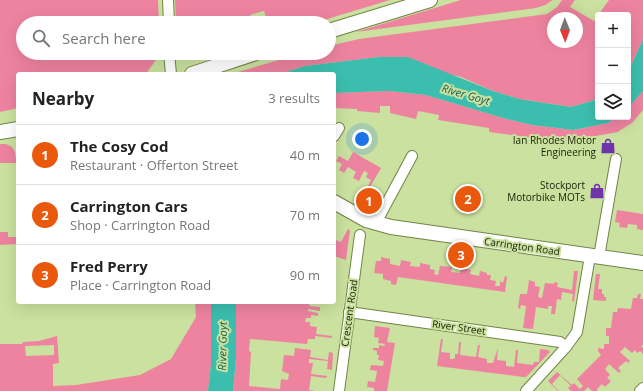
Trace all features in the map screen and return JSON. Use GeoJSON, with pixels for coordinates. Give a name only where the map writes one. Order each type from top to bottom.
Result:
{"type":"FeatureCollection","features":[{"type":"Feature","properties":{"kind":"main road"},"geometry":{"type":"LineString","coordinates":[[336,29],[430,0]]}},
{"type":"Feature","properties":{"kind":"main road"},"geometry":{"type":"LineString","coordinates":[[198,72],[235,60]]}},
{"type":"Feature","properties":{"kind":"main road"},"geometry":{"type":"LineString","coordinates":[[0,132],[16,129]]}},
{"type":"Feature","properties":{"kind":"main road","name":"Carrington Road"},"geometry":{"type":"LineString","coordinates":[[336,203],[366,220],[412,231],[643,263]]}},
{"type":"Feature","properties":{"kind":"street"},"geometry":{"type":"LineString","coordinates":[[168,0],[169,16]]}},
{"type":"Feature","properties":{"kind":"street"},"geometry":{"type":"LineString","coordinates":[[170,60],[171,72]]}},
{"type":"Feature","properties":{"kind":"street"},"geometry":{"type":"LineString","coordinates":[[376,223],[412,156]]}},
{"type":"Feature","properties":{"kind":"street"},"geometry":{"type":"LineString","coordinates":[[526,391],[566,347],[577,332],[616,159]]}},
{"type":"Feature","properties":{"kind":"street","name":"Crescent Road"},"geometry":{"type":"LineString","coordinates":[[339,391],[360,235]]}},
{"type":"Feature","properties":{"kind":"street","name":"River Street"},"geometry":{"type":"LineString","coordinates":[[350,312],[560,342],[566,347]]}},
{"type":"Feature","properties":{"kind":"street"},"geometry":{"type":"LineString","coordinates":[[640,391],[643,388]]}},
{"type":"Feature","properties":{"kind":"shaded area"},"geometry":{"type":"Polygon","coordinates":[[[0,0],[158,0],[159,16],[16,16],[16,60],[156,60],[147,72],[16,72],[16,108],[0,112],[0,0]]]}},
{"type":"Feature","properties":{"kind":"shaded area"},"geometry":{"type":"Polygon","coordinates":[[[175,0],[390,0],[336,16],[266,16],[264,11],[250,16],[176,16],[175,0]]]}},
{"type":"Feature","properties":{"kind":"shaded area"},"geometry":{"type":"Polygon","coordinates":[[[461,0],[553,0],[536,8],[356,32],[461,0]]]}},
{"type":"Feature","properties":{"kind":"shaded area"},"geometry":{"type":"Polygon","coordinates":[[[562,0],[575,0],[570,7],[579,12],[550,12],[557,7],[562,0]]]}},
{"type":"Feature","properties":{"kind":"shaded area"},"geometry":{"type":"Polygon","coordinates":[[[609,0],[643,0],[643,39],[631,66],[631,12],[600,12],[609,0]]]}},
{"type":"Feature","properties":{"kind":"shaded area"},"geometry":{"type":"Polygon","coordinates":[[[547,14],[547,48],[583,48],[583,15],[594,21],[595,20],[595,100],[571,107],[519,99],[493,91],[461,77],[379,57],[305,66],[286,72],[238,72],[279,60],[336,60],[336,44],[359,39],[547,14]]]}},
{"type":"Feature","properties":{"kind":"shaded area"},"geometry":{"type":"Polygon","coordinates":[[[389,91],[426,95],[532,125],[573,130],[608,123],[612,120],[631,120],[631,105],[643,91],[643,110],[632,123],[618,132],[552,144],[552,140],[489,132],[489,128],[438,120],[439,115],[418,111],[416,119],[390,113],[390,106],[380,106],[380,113],[357,111],[357,109],[336,108],[336,93],[389,91]]]}},
{"type":"Feature","properties":{"kind":"shaded area"},"geometry":{"type":"Polygon","coordinates":[[[0,144],[11,146],[15,151],[16,163],[0,163],[0,144]]]}},
{"type":"Feature","properties":{"kind":"shaded area"},"geometry":{"type":"Polygon","coordinates":[[[353,152],[381,168],[370,187],[368,186],[371,180],[366,177],[368,173],[364,171],[359,181],[353,178],[356,172],[348,167],[344,173],[339,170],[342,164],[336,161],[339,156],[348,161],[353,152]]]}},
{"type":"Feature","properties":{"kind":"shaded area"},"geometry":{"type":"Polygon","coordinates":[[[617,210],[643,214],[643,230],[637,229],[637,225],[628,224],[627,228],[619,227],[620,223],[615,222],[617,210]]]}},
{"type":"Feature","properties":{"kind":"shaded area"},"geometry":{"type":"Polygon","coordinates":[[[348,229],[350,230],[346,260],[336,257],[336,240],[341,242],[348,229]]]}},
{"type":"Feature","properties":{"kind":"shaded area"},"geometry":{"type":"Polygon","coordinates":[[[0,232],[8,232],[8,237],[16,237],[16,244],[0,245],[0,232]]]}},
{"type":"Feature","properties":{"kind":"shaded area"},"geometry":{"type":"Polygon","coordinates":[[[381,257],[390,259],[390,264],[400,266],[401,260],[411,262],[410,266],[420,267],[420,263],[430,265],[430,269],[435,270],[434,274],[438,275],[440,266],[452,267],[451,272],[460,273],[461,268],[471,270],[470,274],[479,276],[480,271],[487,273],[487,275],[491,275],[490,280],[496,281],[495,286],[500,286],[500,281],[503,283],[505,276],[507,277],[505,292],[398,277],[396,285],[391,284],[391,281],[383,279],[383,274],[374,273],[376,261],[381,261],[381,257]]]}},
{"type":"Feature","properties":{"kind":"shaded area"},"geometry":{"type":"Polygon","coordinates":[[[574,271],[578,271],[574,302],[572,301],[573,294],[562,292],[561,300],[557,299],[555,314],[551,314],[552,306],[548,306],[548,309],[536,307],[533,329],[523,328],[526,306],[521,305],[520,309],[518,308],[520,294],[527,294],[529,280],[535,282],[535,286],[540,287],[538,297],[542,298],[545,283],[558,283],[557,287],[572,290],[574,271]]]}},
{"type":"Feature","properties":{"kind":"shaded area"},"geometry":{"type":"Polygon","coordinates":[[[596,274],[600,274],[598,289],[602,289],[602,294],[606,297],[606,301],[593,300],[596,274]]]}},
{"type":"Feature","properties":{"kind":"shaded area"},"geometry":{"type":"Polygon","coordinates":[[[638,294],[641,294],[640,299],[643,299],[643,345],[641,346],[643,348],[643,354],[640,351],[637,353],[635,350],[632,353],[625,347],[620,352],[630,361],[628,363],[626,361],[618,368],[621,371],[619,373],[609,364],[605,369],[610,375],[607,378],[611,381],[605,387],[602,384],[597,389],[598,391],[592,391],[588,387],[584,391],[571,391],[568,388],[571,386],[560,375],[552,384],[558,391],[548,381],[557,372],[572,385],[574,383],[580,389],[583,386],[577,379],[601,355],[598,348],[604,349],[604,344],[609,344],[609,336],[606,336],[606,328],[611,328],[613,312],[617,312],[618,308],[631,309],[633,298],[637,298],[638,294]]]}},
{"type":"Feature","properties":{"kind":"shaded area"},"geometry":{"type":"Polygon","coordinates":[[[195,304],[211,304],[211,364],[208,391],[0,391],[0,344],[22,344],[23,342],[39,341],[57,336],[59,363],[53,364],[53,386],[76,385],[140,375],[171,359],[196,317],[195,304]],[[54,345],[25,346],[26,356],[54,355],[54,345]]]}},
{"type":"Feature","properties":{"kind":"shaded area"},"geometry":{"type":"Polygon","coordinates":[[[236,304],[310,304],[309,306],[320,307],[320,311],[308,309],[308,311],[318,313],[318,316],[311,315],[311,318],[306,318],[305,322],[310,322],[310,326],[317,327],[316,334],[332,336],[332,338],[315,336],[315,339],[308,339],[307,344],[250,339],[249,351],[251,352],[249,386],[280,389],[281,379],[288,380],[289,374],[282,371],[284,355],[294,356],[295,348],[311,350],[310,357],[328,360],[329,352],[333,353],[332,370],[327,369],[328,361],[309,359],[309,363],[313,363],[311,374],[327,376],[326,378],[311,376],[309,390],[316,391],[233,391],[236,357],[236,304]]]}},
{"type":"Feature","properties":{"kind":"shaded area"},"geometry":{"type":"Polygon","coordinates":[[[375,326],[390,328],[387,342],[395,343],[387,391],[374,391],[374,388],[367,387],[368,381],[375,382],[377,371],[370,370],[371,365],[383,366],[384,361],[378,360],[379,355],[377,355],[377,351],[373,350],[373,348],[379,348],[379,345],[384,346],[385,344],[378,343],[379,338],[374,337],[375,326]]]}},
{"type":"Feature","properties":{"kind":"shaded area"},"geometry":{"type":"Polygon","coordinates":[[[441,339],[443,339],[441,352],[450,353],[450,359],[455,358],[455,354],[458,354],[459,342],[461,342],[460,355],[476,357],[478,345],[480,345],[478,357],[487,359],[487,363],[493,363],[498,348],[497,360],[506,361],[506,366],[514,367],[516,350],[518,350],[517,363],[533,365],[534,362],[539,362],[540,349],[548,350],[550,352],[526,377],[523,377],[437,366],[441,339]]]}},
{"type":"Feature","properties":{"kind":"water"},"geometry":{"type":"Polygon","coordinates":[[[643,39],[643,91],[631,105],[631,84],[631,66],[643,39]]]}},
{"type":"Feature","properties":{"kind":"water","name":"River Goyt"},"geometry":{"type":"Polygon","coordinates":[[[379,57],[408,57],[493,91],[519,99],[571,107],[595,100],[595,120],[612,120],[608,123],[573,130],[532,125],[426,95],[389,91],[336,93],[336,72],[286,72],[305,66],[379,57]]]}},
{"type":"Feature","properties":{"kind":"water","name":"River Goyt"},"geometry":{"type":"Polygon","coordinates":[[[211,304],[236,304],[236,357],[233,391],[208,391],[211,364],[211,304]]]}},
{"type":"Feature","properties":{"kind":"place","name":"Ian Rhodes Motor Engineering"},"geometry":{"type":"Point","coordinates":[608,146]}},
{"type":"Feature","properties":{"kind":"place","name":"Stockport Motorbike MOTs"},"geometry":{"type":"Point","coordinates":[597,191]}},
{"type":"Feature","properties":{"kind":"place","name":"Carrington Cars"},"geometry":{"type":"Point","coordinates":[468,199]}},
{"type":"Feature","properties":{"kind":"place","name":"The Cosy Cod"},"geometry":{"type":"Point","coordinates":[369,201]}},
{"type":"Feature","properties":{"kind":"place","name":"Fred Perry"},"geometry":{"type":"Point","coordinates":[461,255]}}]}
